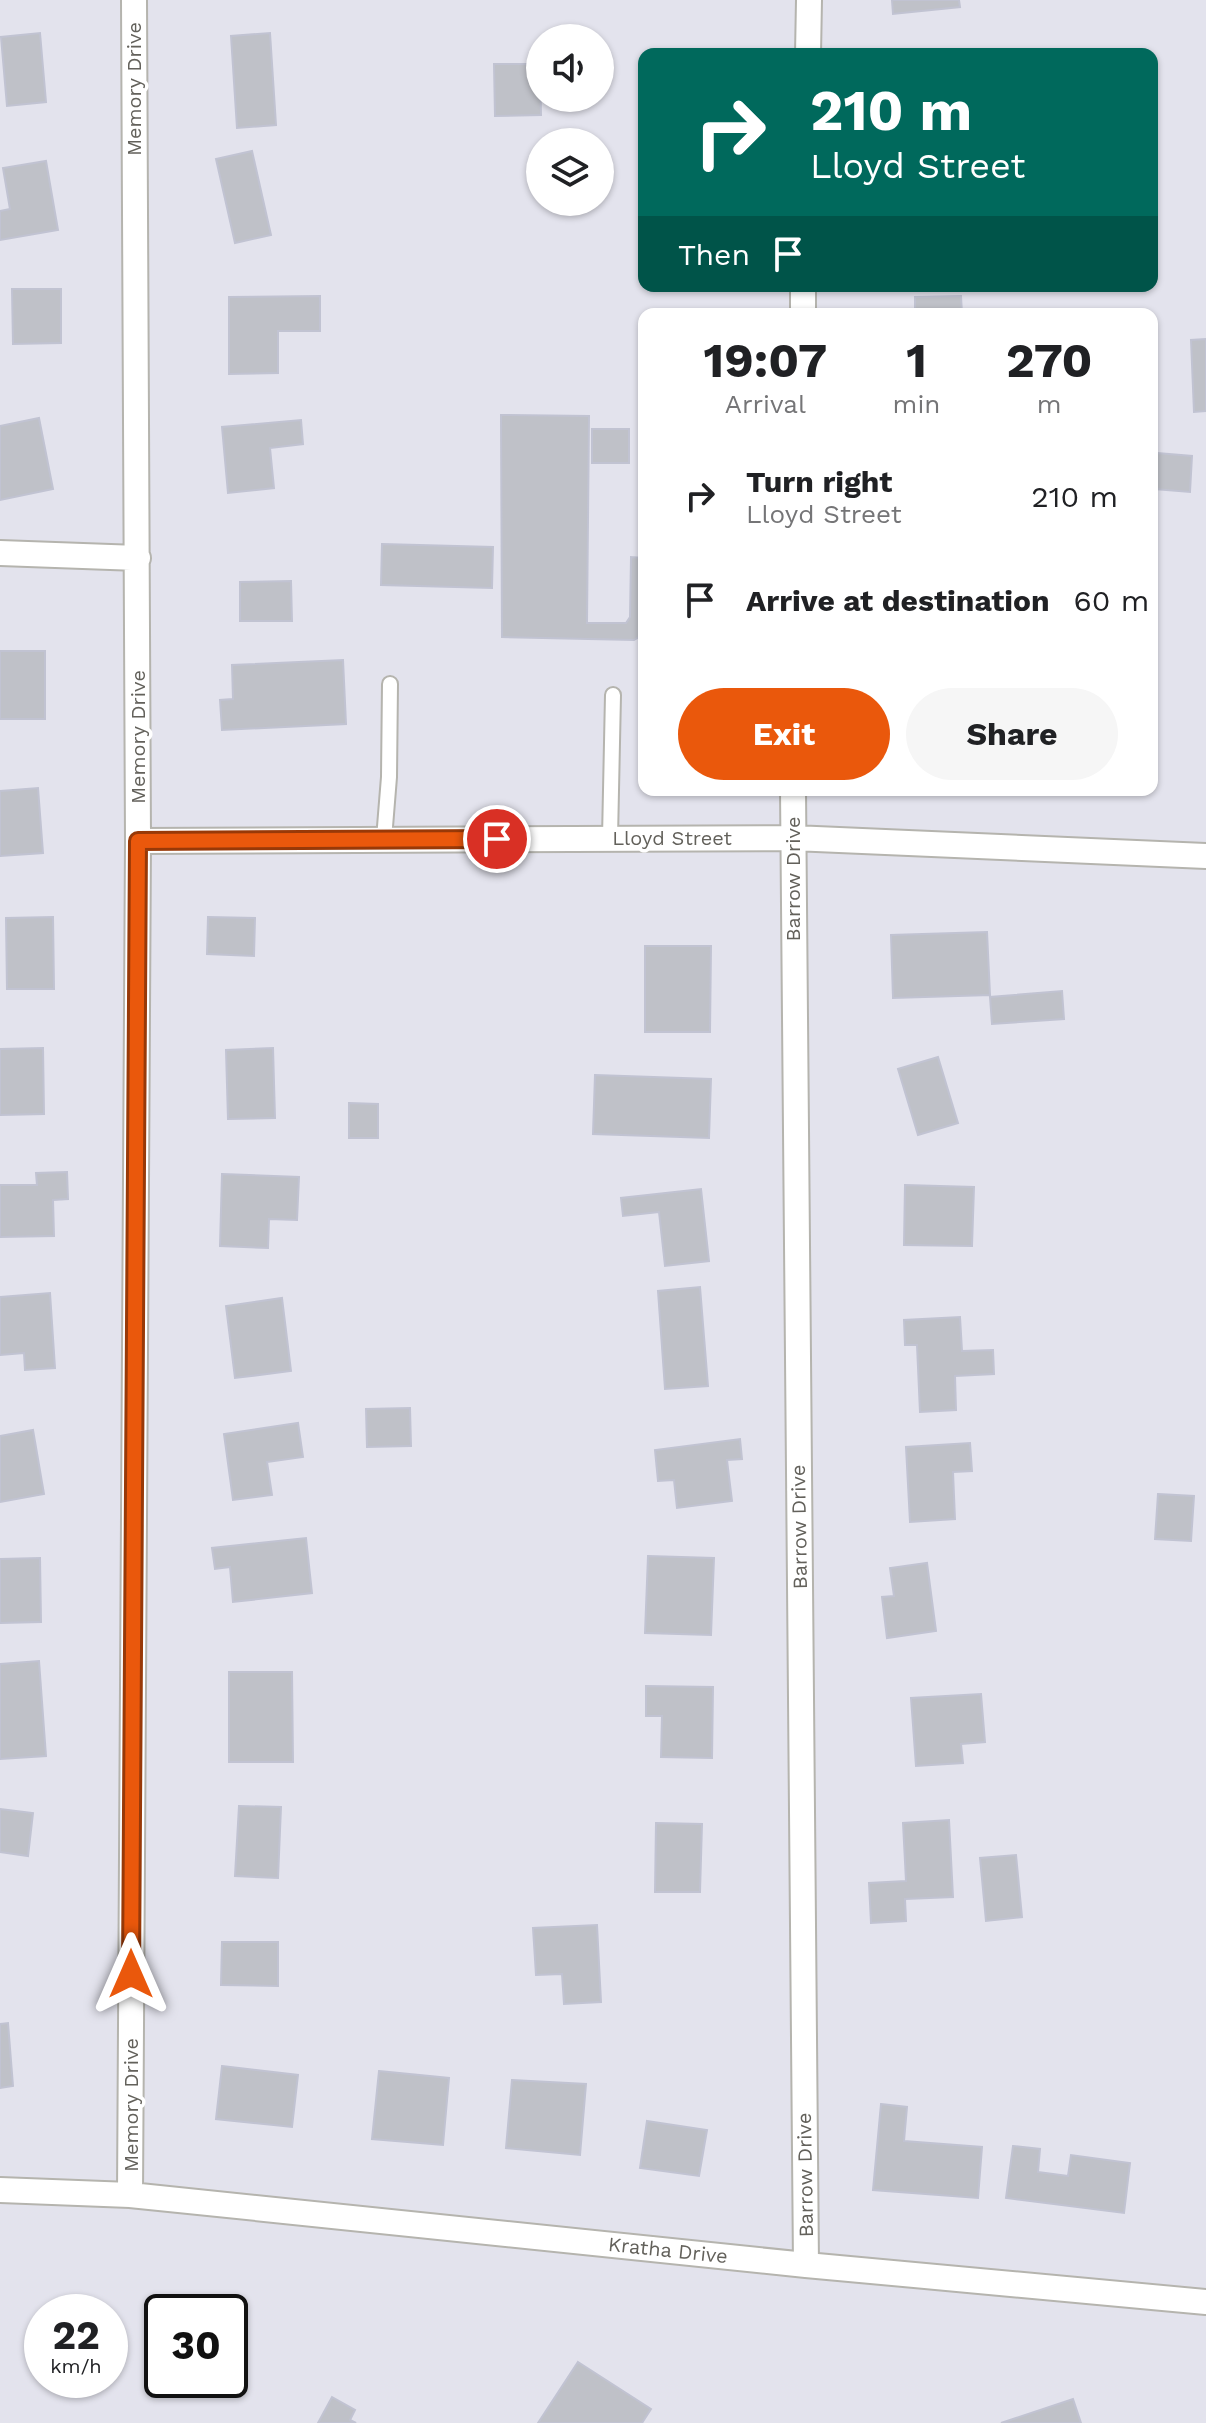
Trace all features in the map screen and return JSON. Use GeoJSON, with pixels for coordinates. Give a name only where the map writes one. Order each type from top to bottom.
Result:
{"type":"FeatureCollection","features":[{"type":"Feature","properties":{"kind":"street","name":"Memory Drive"},"geometry":{"type":"LineString","coordinates":[[130,2195],[138,841],[134,0]]}},
{"type":"Feature","properties":{"kind":"street"},"geometry":{"type":"LineString","coordinates":[[808,48],[809,0]]}},
{"type":"Feature","properties":{"kind":"street"},"geometry":{"type":"LineString","coordinates":[[0,553],[138,558]]}},
{"type":"Feature","properties":{"kind":"street","name":"Barrow Drive"},"geometry":{"type":"LineString","coordinates":[[793,796],[806,2265]]}},
{"type":"Feature","properties":{"kind":"street","name":"Lloyd Street"},"geometry":{"type":"LineString","coordinates":[[138,841],[793,838],[1206,856]]}},
{"type":"Feature","properties":{"kind":"street","name":"Kratha Drive"},"geometry":{"type":"LineString","coordinates":[[0,2190],[130,2195],[806,2265],[1206,2302]]}},
{"type":"Feature","properties":{"kind":"lane"},"geometry":{"type":"LineString","coordinates":[[384,839],[389,777],[390,684]]}},
{"type":"Feature","properties":{"kind":"lane"},"geometry":{"type":"LineString","coordinates":[[610,838],[613,695]]}},
{"type":"Feature","properties":{"kind":"building"},"geometry":{"type":"Polygon","coordinates":[[[892,0],[959,0],[960,7],[893,14],[892,0]]]}},
{"type":"Feature","properties":{"kind":"building"},"geometry":{"type":"Polygon","coordinates":[[[40,33],[46,102],[7,106],[1,37],[40,33]]]}},
{"type":"Feature","properties":{"kind":"building"},"geometry":{"type":"Polygon","coordinates":[[[270,33],[276,125],[237,128],[231,36],[270,33]]]}},
{"type":"Feature","properties":{"kind":"building"},"geometry":{"type":"Polygon","coordinates":[[[494,64],[526,64],[526,112],[541,112],[541,115],[495,116],[494,64]]]}},
{"type":"Feature","properties":{"kind":"building"},"geometry":{"type":"Polygon","coordinates":[[[252,151],[271,235],[235,243],[216,159],[252,151]]]}},
{"type":"Feature","properties":{"kind":"building"},"geometry":{"type":"Polygon","coordinates":[[[46,161],[58,230],[0,240],[0,211],[10,209],[3,168],[46,161]]]}},
{"type":"Feature","properties":{"kind":"building"},"geometry":{"type":"Polygon","coordinates":[[[12,289],[61,289],[61,343],[13,344],[12,289]]]}},
{"type":"Feature","properties":{"kind":"building"},"geometry":{"type":"Polygon","coordinates":[[[320,296],[320,331],[278,331],[278,373],[229,374],[229,297],[320,296]]]}},
{"type":"Feature","properties":{"kind":"building"},"geometry":{"type":"Polygon","coordinates":[[[961,296],[962,308],[915,308],[915,297],[961,296]]]}},
{"type":"Feature","properties":{"kind":"building"},"geometry":{"type":"Polygon","coordinates":[[[1206,339],[1206,411],[1194,412],[1191,340],[1206,339]]]}},
{"type":"Feature","properties":{"kind":"building"},"geometry":{"type":"Polygon","coordinates":[[[501,415],[589,416],[587,623],[626,623],[630,617],[631,557],[638,558],[638,638],[634,640],[502,637],[501,415]]]}},
{"type":"Feature","properties":{"kind":"building"},"geometry":{"type":"Polygon","coordinates":[[[39,418],[53,489],[0,500],[0,426],[39,418]]]}},
{"type":"Feature","properties":{"kind":"building"},"geometry":{"type":"Polygon","coordinates":[[[301,420],[303,444],[270,448],[274,488],[228,493],[222,427],[301,420]]]}},
{"type":"Feature","properties":{"kind":"building"},"geometry":{"type":"Polygon","coordinates":[[[592,429],[629,429],[629,463],[592,463],[592,429]]]}},
{"type":"Feature","properties":{"kind":"building"},"geometry":{"type":"Polygon","coordinates":[[[1158,453],[1192,456],[1190,492],[1158,489],[1158,453]]]}},
{"type":"Feature","properties":{"kind":"building"},"geometry":{"type":"Polygon","coordinates":[[[382,544],[493,547],[492,588],[381,585],[382,544]]]}},
{"type":"Feature","properties":{"kind":"building"},"geometry":{"type":"Polygon","coordinates":[[[291,581],[292,621],[240,621],[240,582],[291,581]]]}},
{"type":"Feature","properties":{"kind":"building"},"geometry":{"type":"Polygon","coordinates":[[[0,651],[45,651],[45,719],[0,719],[0,651]]]}},
{"type":"Feature","properties":{"kind":"building"},"geometry":{"type":"Polygon","coordinates":[[[343,660],[346,724],[222,730],[220,700],[233,699],[232,665],[343,660]]]}},
{"type":"Feature","properties":{"kind":"building"},"geometry":{"type":"Polygon","coordinates":[[[38,788],[43,853],[0,856],[0,791],[38,788]]]}},
{"type":"Feature","properties":{"kind":"building"},"geometry":{"type":"Polygon","coordinates":[[[53,917],[54,989],[7,989],[6,918],[53,917]]]}},
{"type":"Feature","properties":{"kind":"building"},"geometry":{"type":"Polygon","coordinates":[[[208,917],[255,918],[254,956],[207,954],[208,917]]]}},
{"type":"Feature","properties":{"kind":"building"},"geometry":{"type":"Polygon","coordinates":[[[987,932],[990,995],[893,998],[891,935],[987,932]]]}},
{"type":"Feature","properties":{"kind":"building"},"geometry":{"type":"Polygon","coordinates":[[[645,946],[711,946],[710,1032],[645,1032],[645,946]]]}},
{"type":"Feature","properties":{"kind":"building"},"geometry":{"type":"Polygon","coordinates":[[[1062,991],[1064,1019],[992,1024],[990,997],[1062,991]]]}},
{"type":"Feature","properties":{"kind":"building"},"geometry":{"type":"Polygon","coordinates":[[[43,1048],[44,1114],[0,1115],[0,1049],[43,1048]]]}},
{"type":"Feature","properties":{"kind":"building"},"geometry":{"type":"Polygon","coordinates":[[[273,1048],[275,1118],[228,1119],[226,1050],[273,1048]]]}},
{"type":"Feature","properties":{"kind":"building"},"geometry":{"type":"Polygon","coordinates":[[[938,1057],[958,1123],[918,1135],[898,1069],[938,1057]]]}},
{"type":"Feature","properties":{"kind":"building"},"geometry":{"type":"Polygon","coordinates":[[[595,1075],[711,1079],[709,1138],[593,1134],[595,1075]]]}},
{"type":"Feature","properties":{"kind":"building"},"geometry":{"type":"Polygon","coordinates":[[[349,1103],[378,1104],[378,1138],[349,1138],[349,1103]]]}},
{"type":"Feature","properties":{"kind":"building"},"geometry":{"type":"Polygon","coordinates":[[[67,1172],[68,1199],[53,1200],[54,1236],[0,1237],[0,1185],[37,1185],[36,1173],[67,1172]]]}},
{"type":"Feature","properties":{"kind":"building"},"geometry":{"type":"Polygon","coordinates":[[[222,1174],[299,1177],[297,1220],[269,1219],[268,1248],[220,1246],[222,1174]]]}},
{"type":"Feature","properties":{"kind":"building"},"geometry":{"type":"Polygon","coordinates":[[[905,1185],[974,1187],[972,1246],[904,1245],[905,1185]]]}},
{"type":"Feature","properties":{"kind":"building"},"geometry":{"type":"Polygon","coordinates":[[[701,1189],[709,1261],[665,1266],[659,1212],[623,1216],[621,1198],[701,1189]]]}},
{"type":"Feature","properties":{"kind":"building"},"geometry":{"type":"Polygon","coordinates":[[[700,1287],[708,1386],[665,1389],[658,1291],[700,1287]]]}},
{"type":"Feature","properties":{"kind":"building"},"geometry":{"type":"Polygon","coordinates":[[[50,1293],[55,1368],[25,1370],[24,1353],[0,1355],[0,1297],[50,1293]]]}},
{"type":"Feature","properties":{"kind":"building"},"geometry":{"type":"Polygon","coordinates":[[[282,1298],[291,1371],[235,1378],[226,1306],[282,1298]]]}},
{"type":"Feature","properties":{"kind":"building"},"geometry":{"type":"Polygon","coordinates":[[[960,1317],[962,1351],[993,1350],[994,1374],[955,1376],[956,1410],[920,1412],[917,1345],[905,1345],[904,1320],[960,1317]]]}},
{"type":"Feature","properties":{"kind":"building"},"geometry":{"type":"Polygon","coordinates":[[[410,1408],[411,1446],[367,1447],[366,1409],[410,1408]]]}},
{"type":"Feature","properties":{"kind":"building"},"geometry":{"type":"Polygon","coordinates":[[[298,1423],[303,1457],[267,1462],[272,1495],[233,1500],[224,1434],[298,1423]]]}},
{"type":"Feature","properties":{"kind":"building"},"geometry":{"type":"Polygon","coordinates":[[[33,1430],[44,1494],[0,1502],[0,1436],[33,1430]]]}},
{"type":"Feature","properties":{"kind":"building"},"geometry":{"type":"Polygon","coordinates":[[[740,1439],[742,1459],[727,1460],[732,1501],[677,1508],[674,1480],[658,1481],[655,1450],[740,1439]]]}},
{"type":"Feature","properties":{"kind":"building"},"geometry":{"type":"Polygon","coordinates":[[[970,1443],[972,1471],[953,1472],[955,1519],[910,1522],[906,1447],[970,1443]]]}},
{"type":"Feature","properties":{"kind":"building"},"geometry":{"type":"Polygon","coordinates":[[[1158,1494],[1194,1496],[1191,1541],[1155,1539],[1158,1494]]]}},
{"type":"Feature","properties":{"kind":"building"},"geometry":{"type":"Polygon","coordinates":[[[306,1538],[312,1593],[233,1602],[230,1567],[215,1569],[212,1548],[306,1538]]]}},
{"type":"Feature","properties":{"kind":"building"},"geometry":{"type":"Polygon","coordinates":[[[648,1556],[714,1558],[711,1635],[645,1633],[648,1556]]]}},
{"type":"Feature","properties":{"kind":"building"},"geometry":{"type":"Polygon","coordinates":[[[40,1558],[41,1622],[0,1623],[0,1559],[40,1558]]]}},
{"type":"Feature","properties":{"kind":"building"},"geometry":{"type":"Polygon","coordinates":[[[927,1563],[936,1631],[887,1638],[882,1597],[894,1596],[890,1568],[927,1563]]]}},
{"type":"Feature","properties":{"kind":"building"},"geometry":{"type":"Polygon","coordinates":[[[39,1661],[46,1756],[0,1759],[0,1664],[39,1661]]]}},
{"type":"Feature","properties":{"kind":"building"},"geometry":{"type":"Polygon","coordinates":[[[229,1672],[292,1672],[293,1762],[229,1762],[229,1672]]]}},
{"type":"Feature","properties":{"kind":"building"},"geometry":{"type":"Polygon","coordinates":[[[646,1686],[713,1687],[712,1758],[661,1757],[662,1716],[646,1716],[646,1686]]]}},
{"type":"Feature","properties":{"kind":"building"},"geometry":{"type":"Polygon","coordinates":[[[981,1694],[985,1742],[961,1744],[963,1763],[916,1766],[911,1698],[981,1694]]]}},
{"type":"Feature","properties":{"kind":"building"},"geometry":{"type":"Polygon","coordinates":[[[239,1806],[281,1807],[278,1878],[235,1876],[239,1806]]]}},
{"type":"Feature","properties":{"kind":"building"},"geometry":{"type":"Polygon","coordinates":[[[0,1809],[33,1813],[28,1856],[0,1852],[0,1809]]]}},
{"type":"Feature","properties":{"kind":"building"},"geometry":{"type":"Polygon","coordinates":[[[949,1820],[953,1897],[905,1899],[906,1921],[871,1923],[869,1883],[906,1881],[903,1823],[949,1820]]]}},
{"type":"Feature","properties":{"kind":"building"},"geometry":{"type":"Polygon","coordinates":[[[656,1823],[702,1824],[700,1892],[655,1892],[656,1823]]]}},
{"type":"Feature","properties":{"kind":"building"},"geometry":{"type":"Polygon","coordinates":[[[1016,1855],[1022,1917],[986,1921],[980,1858],[1016,1855]]]}},
{"type":"Feature","properties":{"kind":"building"},"geometry":{"type":"Polygon","coordinates":[[[597,1925],[601,2002],[564,2004],[562,1974],[536,1975],[533,1928],[597,1925]]]}},
{"type":"Feature","properties":{"kind":"building"},"geometry":{"type":"Polygon","coordinates":[[[222,1942],[278,1942],[278,1986],[221,1985],[222,1942]]]}},
{"type":"Feature","properties":{"kind":"building"},"geometry":{"type":"Polygon","coordinates":[[[8,2023],[13,2086],[0,2088],[0,2024],[8,2023]]]}},
{"type":"Feature","properties":{"kind":"building"},"geometry":{"type":"Polygon","coordinates":[[[222,2066],[298,2075],[292,2127],[216,2119],[222,2066]]]}},
{"type":"Feature","properties":{"kind":"building"},"geometry":{"type":"Polygon","coordinates":[[[379,2071],[449,2078],[443,2145],[372,2139],[379,2071]]]}},
{"type":"Feature","properties":{"kind":"building"},"geometry":{"type":"Polygon","coordinates":[[[512,2080],[586,2084],[580,2155],[506,2148],[512,2080]]]}},
{"type":"Feature","properties":{"kind":"building"},"geometry":{"type":"Polygon","coordinates":[[[881,2104],[907,2107],[904,2141],[982,2147],[978,2198],[873,2190],[881,2104]]]}},
{"type":"Feature","properties":{"kind":"building"},"geometry":{"type":"Polygon","coordinates":[[[647,2121],[707,2130],[699,2176],[640,2168],[647,2121]]]}},
{"type":"Feature","properties":{"kind":"building"},"geometry":{"type":"Polygon","coordinates":[[[1013,2146],[1040,2149],[1038,2172],[1068,2176],[1071,2155],[1130,2163],[1124,2213],[1006,2198],[1013,2146]]]}},
{"type":"Feature","properties":{"kind":"building"},"geometry":{"type":"Polygon","coordinates":[[[578,2362],[651,2409],[642,2423],[538,2423],[578,2362]]]}},
{"type":"Feature","properties":{"kind":"building"},"geometry":{"type":"Polygon","coordinates":[[[332,2397],[355,2410],[350,2420],[356,2423],[318,2423],[332,2397]]]}},
{"type":"Feature","properties":{"kind":"building"},"geometry":{"type":"Polygon","coordinates":[[[1073,2399],[1081,2423],[1001,2423],[1073,2399]]]}},
{"type":"Feature","properties":{"kind":"route"},"geometry":{"type":"LineString","coordinates":[[131,1974],[138,841],[497,839]]}}]}
